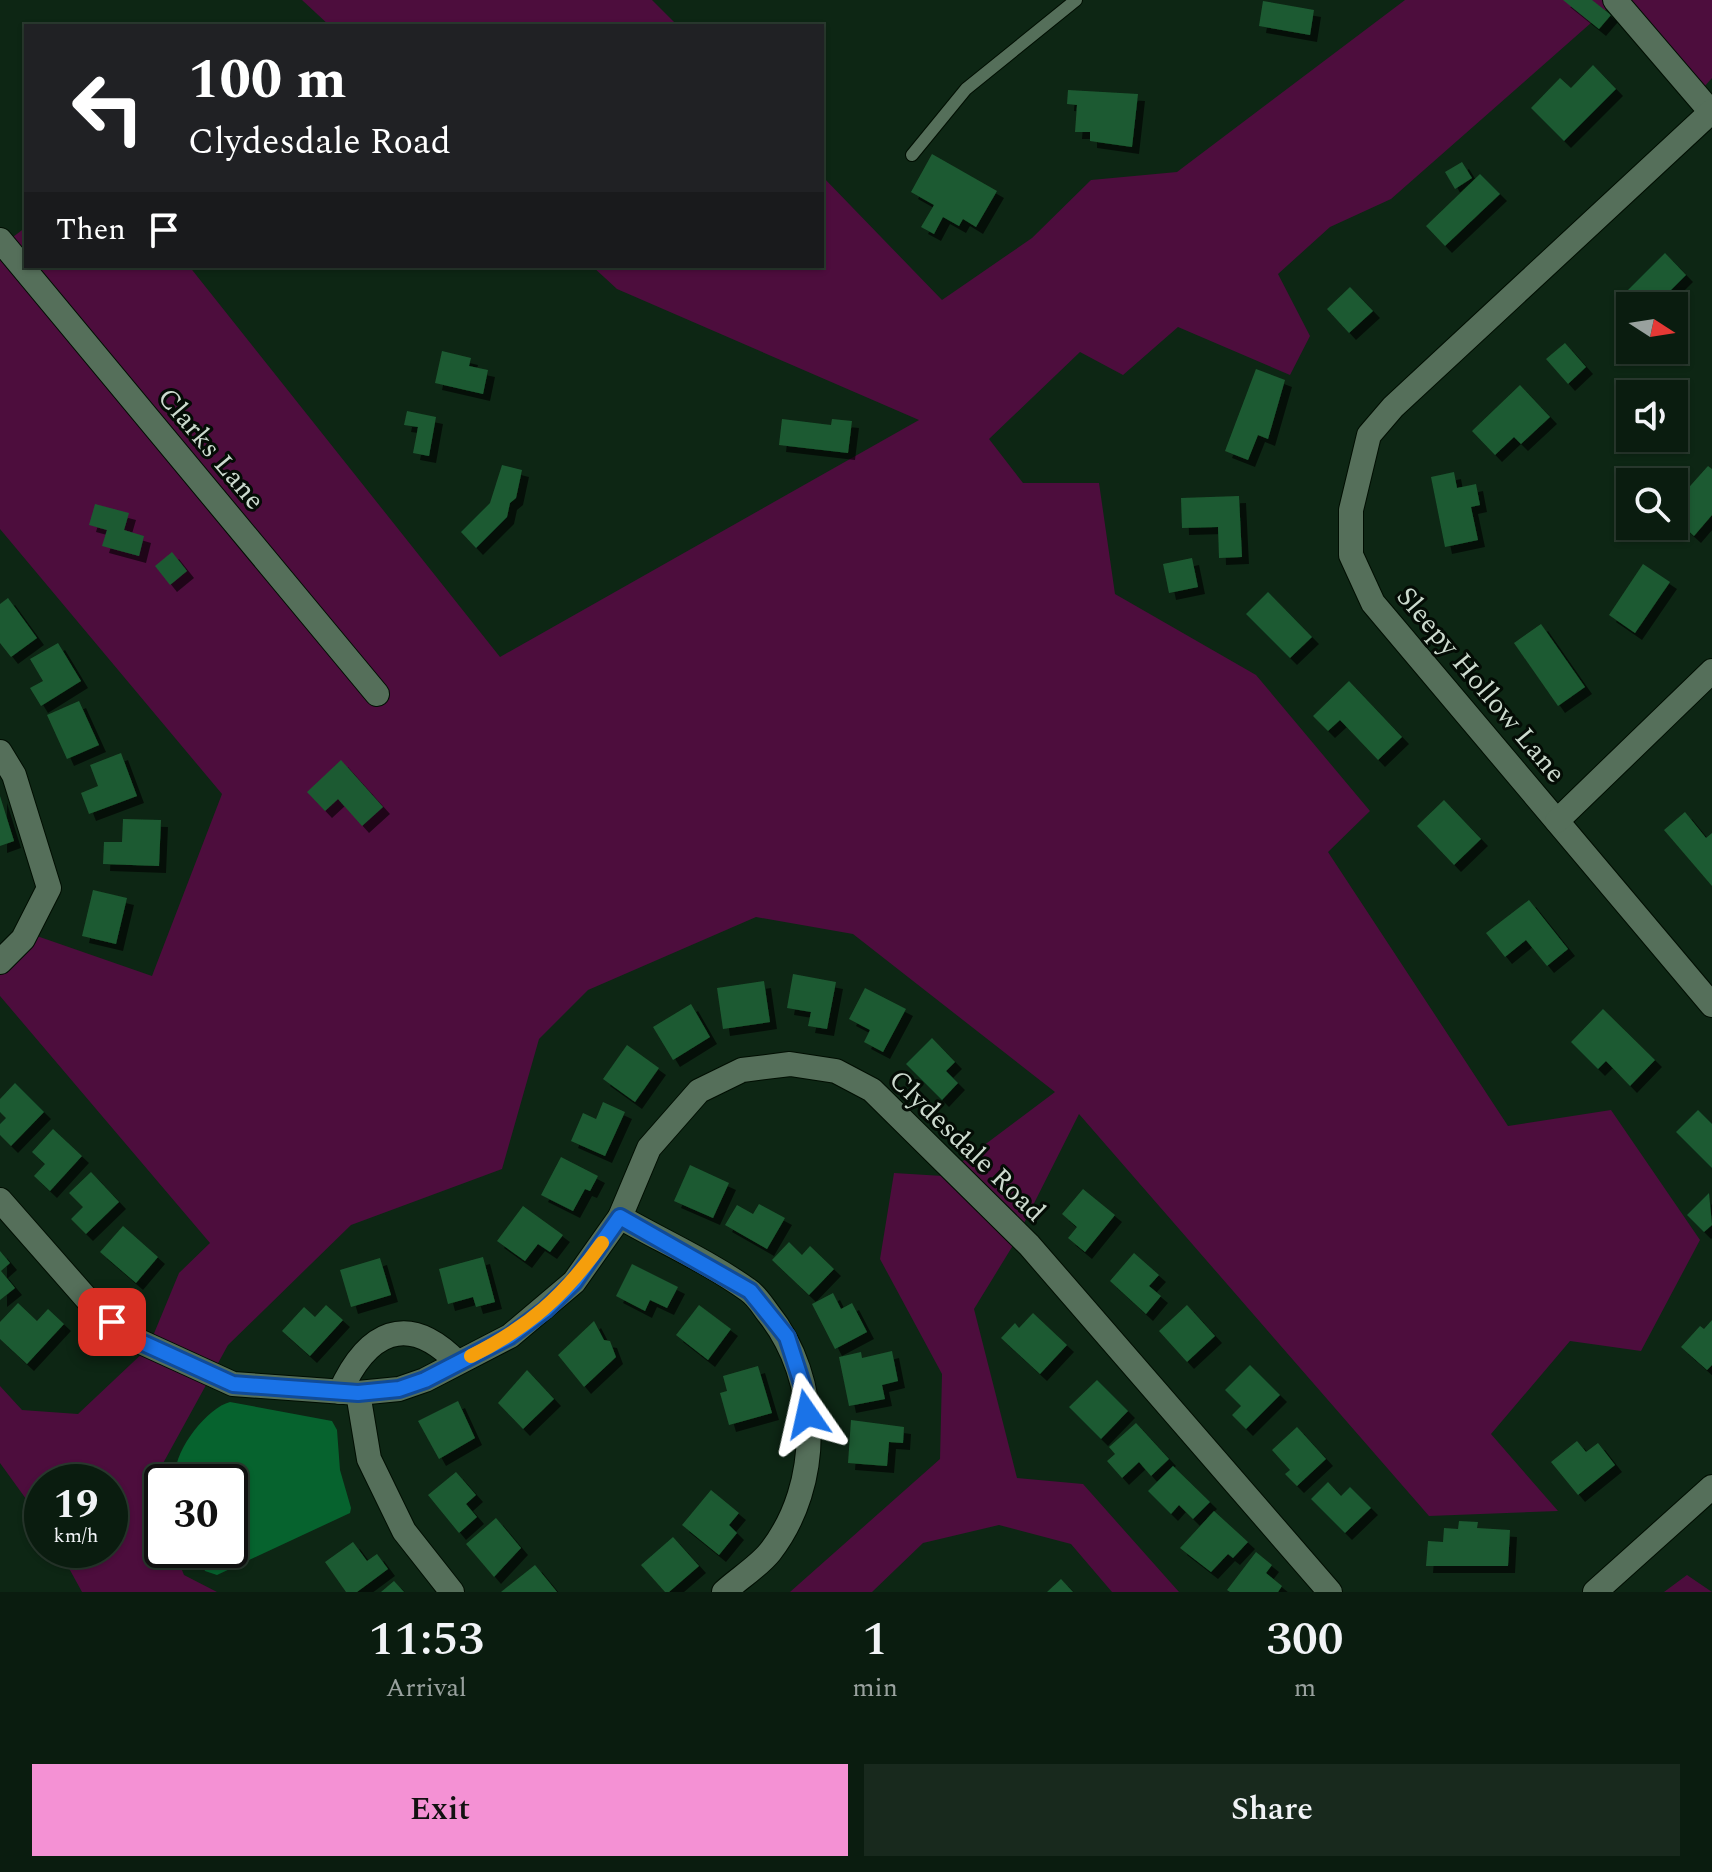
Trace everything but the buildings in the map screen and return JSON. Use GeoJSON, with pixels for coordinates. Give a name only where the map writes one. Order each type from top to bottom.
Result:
{"type":"FeatureCollection","features":[{"type":"Feature","properties":{"kind":"street"},"geometry":{"type":"LineString","coordinates":[[1615,0],[1712,112]]}},
{"type":"Feature","properties":{"kind":"street","name":"Sleepy Hollow Lane"},"geometry":{"type":"LineString","coordinates":[[1712,112],[1393,407],[1369,435],[1351,510],[1351,555],[1373,603],[1712,1005]]}},
{"type":"Feature","properties":{"kind":"street","name":"Clarks Lane"},"geometry":{"type":"LineString","coordinates":[[0,240],[377,694]]}},
{"type":"Feature","properties":{"kind":"street"},"geometry":{"type":"LineString","coordinates":[[1557,821],[1712,671]]}},
{"type":"Feature","properties":{"kind":"street"},"geometry":{"type":"LineString","coordinates":[[0,752],[14,775],[49,888],[23,939],[0,962]]}},
{"type":"Feature","properties":{"kind":"street","name":"Clydesdale Road"},"geometry":{"type":"LineString","coordinates":[[0,1200],[94,1307],[130,1337],[233,1384],[349,1393],[399,1389],[510,1336],[545,1310],[574,1282],[620,1217],[649,1148],[699,1091],[742,1070],[790,1064],[836,1071],[872,1090],[1029,1245],[1330,1592]]}},
{"type":"Feature","properties":{"kind":"street"},"geometry":{"type":"LineString","coordinates":[[620,1217],[750,1291],[787,1337],[804,1390],[810,1438],[804,1480],[787,1523],[769,1553],[724,1592]]}},
{"type":"Feature","properties":{"kind":"street"},"geometry":{"type":"LineString","coordinates":[[452,1592],[404,1531],[369,1459],[349,1393],[351,1368],[368,1346],[390,1334],[412,1332],[437,1342],[457,1362]]}},
{"type":"Feature","properties":{"kind":"street"},"geometry":{"type":"LineString","coordinates":[[1595,1592],[1712,1487]]}},
{"type":"Feature","properties":{"kind":"lane"},"geometry":{"type":"LineString","coordinates":[[912,155],[966,89],[1076,0]]}},
{"type":"Feature","properties":{"kind":"shaded area"},"geometry":{"type":"Polygon","coordinates":[[[302,0],[652,0],[676,24],[328,24],[302,0]]]}},
{"type":"Feature","properties":{"kind":"shaded area"},"geometry":{"type":"Polygon","coordinates":[[[1405,0],[1617,0],[1391,199],[1330,227],[1278,274],[1310,336],[1290,375],[1178,327],[1123,375],[1080,352],[989,439],[1023,483],[1099,483],[1115,594],[1256,675],[1370,811],[1328,852],[1508,1126],[1611,1110],[1700,1240],[1641,1351],[1570,1341],[1491,1434],[1558,1511],[1429,1516],[1079,1114],[1012,1247],[974,1309],[1017,1478],[1083,1484],[1179,1592],[1112,1592],[1071,1544],[999,1525],[923,1543],[872,1592],[790,1592],[940,1459],[942,1374],[880,1259],[894,1173],[943,1176],[1055,1092],[853,934],[756,917],[588,990],[539,1039],[502,1169],[351,1225],[228,1345],[163,1464],[144,1464],[144,1568],[181,1568],[184,1575],[217,1592],[82,1592],[69,1568],[128,1568],[128,1464],[24,1464],[24,1496],[0,1463],[0,1386],[22,1410],[78,1414],[148,1348],[179,1273],[210,1243],[0,996],[0,972],[34,935],[152,976],[222,794],[0,529],[0,247],[24,229],[24,268],[191,268],[500,657],[919,420],[617,289],[594,268],[824,268],[824,178],[942,300],[1032,238],[1091,180],[1177,172],[1405,0]]]}},
{"type":"Feature","properties":{"kind":"shaded area"},"geometry":{"type":"Polygon","coordinates":[[[1621,0],[1712,0],[1712,78],[1703,88],[1621,0]]]}},
{"type":"Feature","properties":{"kind":"shaded area"},"geometry":{"type":"Polygon","coordinates":[[[230,1402],[332,1421],[337,1430],[340,1470],[350,1513],[248,1561],[248,1464],[177,1464],[191,1434],[221,1406],[230,1402]]]}},
{"type":"Feature","properties":{"kind":"shaded area"},"geometry":{"type":"Polygon","coordinates":[[[204,1568],[232,1568],[217,1575],[204,1568]]]}},
{"type":"Feature","properties":{"kind":"shaded area"},"geometry":{"type":"Polygon","coordinates":[[[1687,1575],[1712,1592],[1664,1592],[1687,1575]]]}},
{"type":"Feature","properties":{"kind":"slow traffic"},"geometry":{"type":"LineString","coordinates":[[471,1356],[510,1336],[545,1310],[574,1282],[602,1243]]}},
{"type":"Feature","properties":{"kind":"route"},"geometry":{"type":"LineString","coordinates":[[112,1322],[130,1337],[233,1384],[358,1393],[399,1389],[425,1380],[510,1336],[545,1310],[574,1282],[620,1217],[750,1291],[787,1337],[804,1390],[807,1414]]}}]}
